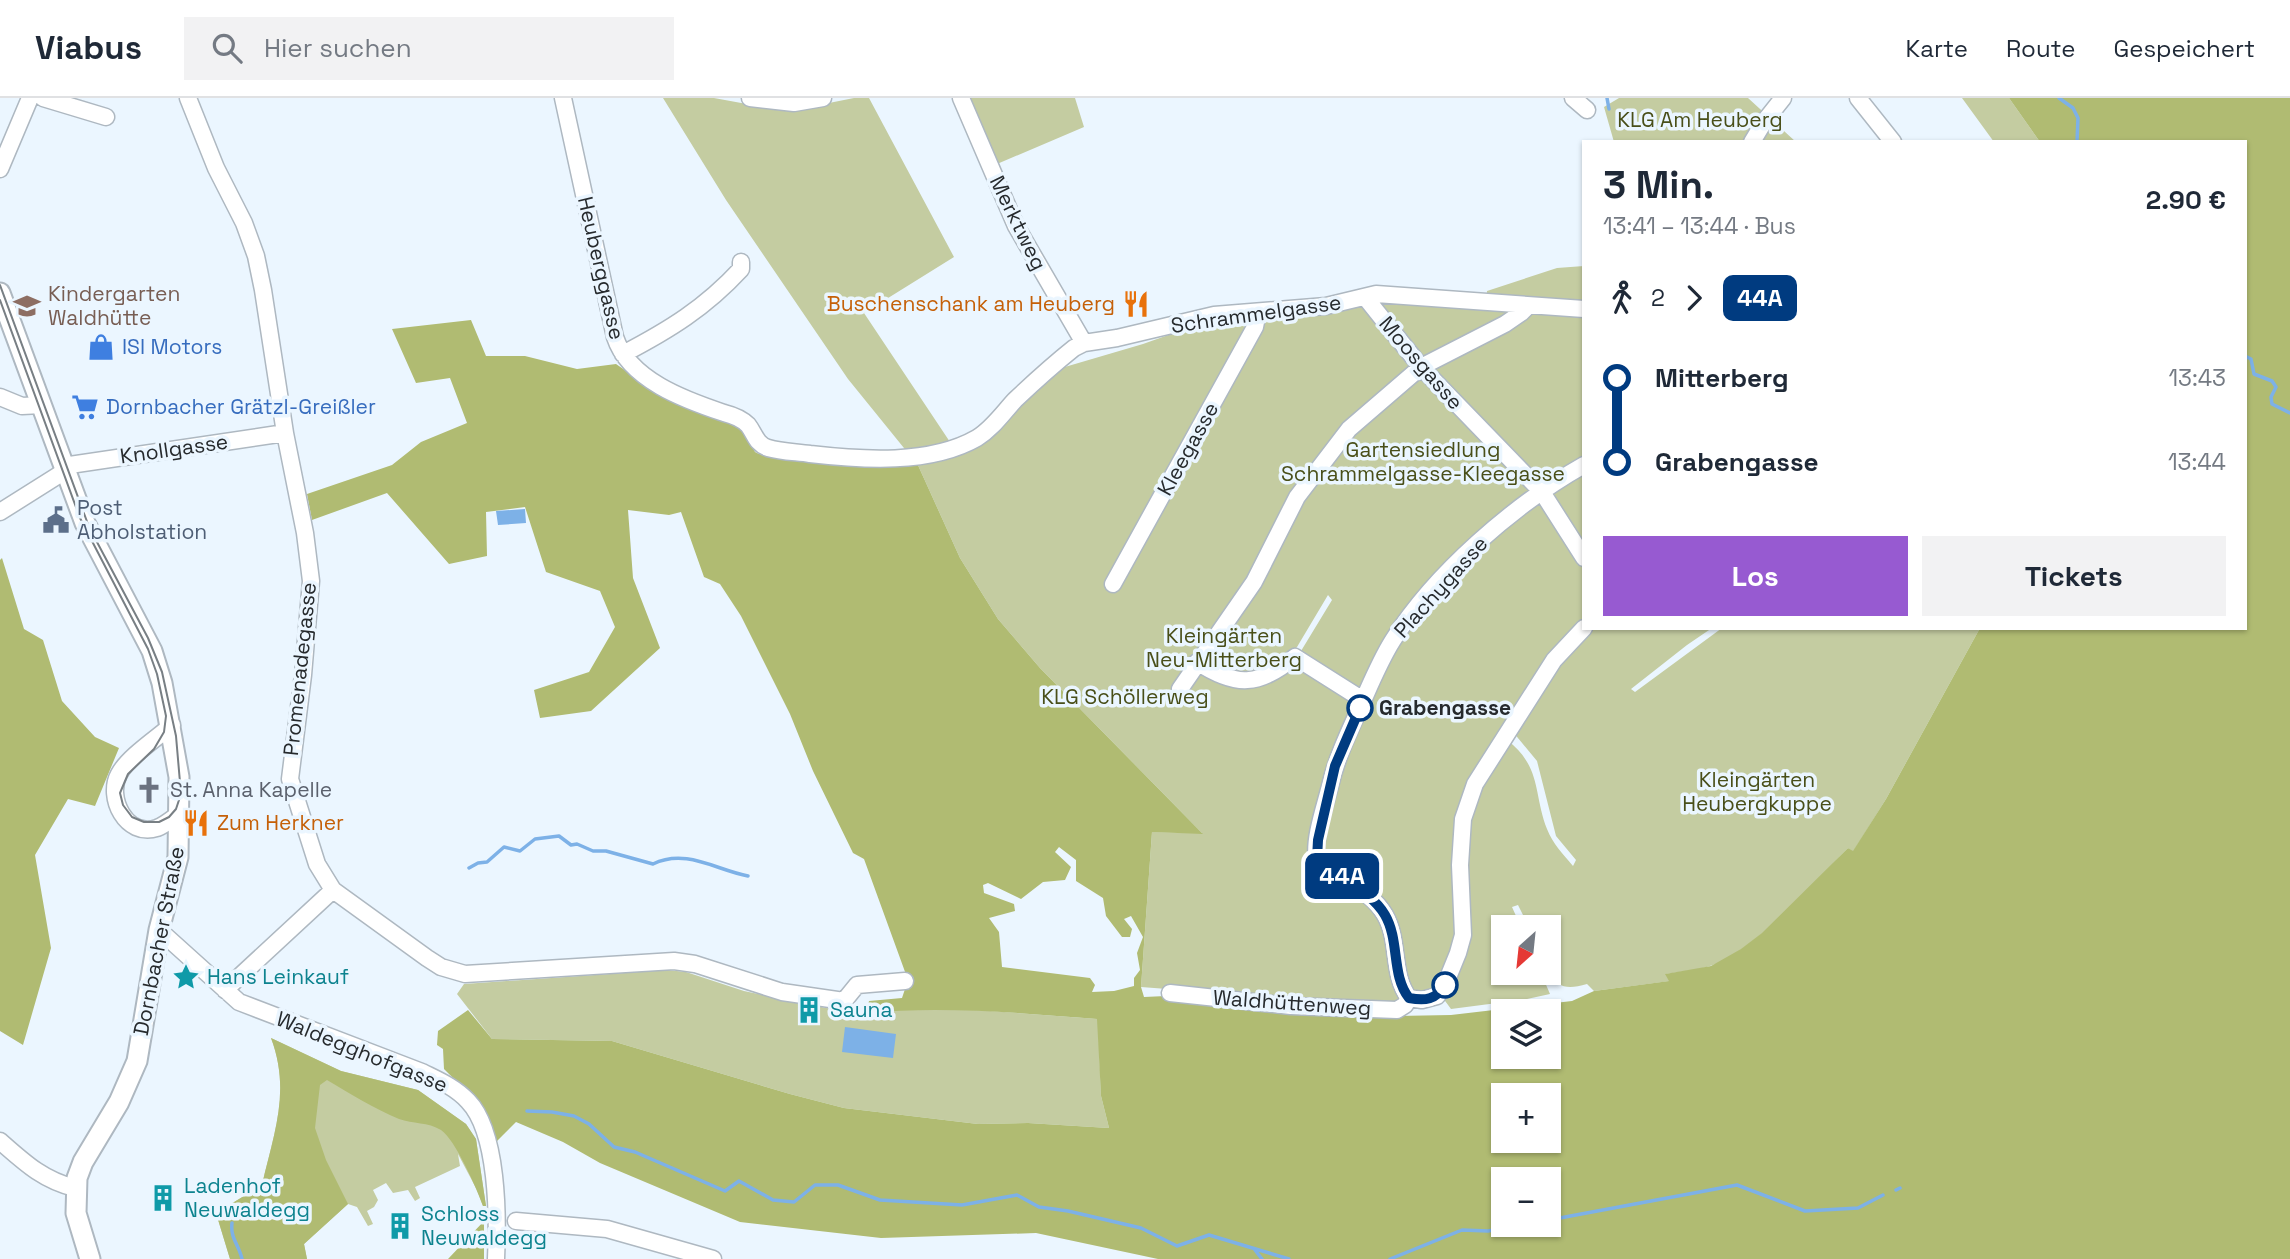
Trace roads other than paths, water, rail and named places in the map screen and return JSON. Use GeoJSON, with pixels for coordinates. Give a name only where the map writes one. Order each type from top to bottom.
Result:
{"type":"FeatureCollection","features":[{"type":"Feature","properties":{"kind":"main road","name":"Dornbacher Straße"},"geometry":{"type":"LineString","coordinates":[[0,293],[89,531],[152,651],[172,725],[179,777],[178,857],[159,930],[135,1068],[113,1113],[83,1162],[75,1188]]}},
{"type":"Feature","properties":{"kind":"main road"},"geometry":{"type":"LineString","coordinates":[[75,1188],[76,1213],[90,1259]]}},
{"type":"Feature","properties":{"kind":"street"},"geometry":{"type":"LineString","coordinates":[[0,169],[30,98]]}},
{"type":"Feature","properties":{"kind":"street"},"geometry":{"type":"LineString","coordinates":[[43,98],[106,117]]}},
{"type":"Feature","properties":{"kind":"street","name":"Promenadegasse"},"geometry":{"type":"LineString","coordinates":[[188,98],[256,256],[311,581],[290,779],[317,864],[327,883],[434,963],[465,974],[674,961],[695,964],[782,992],[844,1002],[857,985],[905,981]]}},
{"type":"Feature","properties":{"kind":"street","name":"Heuberggasse"},"geometry":{"type":"LineString","coordinates":[[563,98],[615,337],[622,354],[665,390],[746,423],[758,442],[767,447],[825,456],[884,459]]}},
{"type":"Feature","properties":{"kind":"street"},"geometry":{"type":"LineString","coordinates":[[750,98],[794,103],[822,98]]}},
{"type":"Feature","properties":{"kind":"street","name":"Merktweg"},"geometry":{"type":"LineString","coordinates":[[961,98],[1016,226],[1084,343]]}},
{"type":"Feature","properties":{"kind":"street"},"geometry":{"type":"LineString","coordinates":[[1573,98],[1587,110]]}},
{"type":"Feature","properties":{"kind":"street"},"geometry":{"type":"LineString","coordinates":[[1753,140],[1783,98]]}},
{"type":"Feature","properties":{"kind":"street"},"geometry":{"type":"LineString","coordinates":[[1858,98],[1892,140]]}},
{"type":"Feature","properties":{"kind":"street"},"geometry":{"type":"LineString","coordinates":[[622,354],[670,329],[704,306],[741,269],[741,262]]}},
{"type":"Feature","properties":{"kind":"street","name":"Schrammelgasse"},"geometry":{"type":"LineString","coordinates":[[884,459],[946,450],[978,437],[1052,366],[1084,343],[1214,315],[1326,306],[1376,294],[1582,309]]}},
{"type":"Feature","properties":{"kind":"street","name":"Moosgasse"},"geometry":{"type":"LineString","coordinates":[[1365,297],[1421,367],[1542,492],[1582,555]]}},
{"type":"Feature","properties":{"kind":"street"},"geometry":{"type":"LineString","coordinates":[[1180,689],[1254,582],[1297,497],[1321,462],[1349,429],[1421,367],[1505,324],[1528,306]]}},
{"type":"Feature","properties":{"kind":"street","name":"Kleegasse"},"geometry":{"type":"LineString","coordinates":[[1113,584],[1255,327],[1258,312]]}},
{"type":"Feature","properties":{"kind":"street"},"geometry":{"type":"LineString","coordinates":[[0,397],[22,406],[42,405]]}},
{"type":"Feature","properties":{"kind":"street","name":"Knollgasse"},"geometry":{"type":"LineString","coordinates":[[64,468],[285,433]]}},
{"type":"Feature","properties":{"kind":"street","name":"Plachygasse"},"geometry":{"type":"LineString","coordinates":[[1409,998],[1402,989],[1395,945],[1385,915],[1374,900],[1320,863],[1316,855],[1335,766],[1392,641],[1426,597],[1463,556],[1496,527],[1542,492],[1582,467]]}},
{"type":"Feature","properties":{"kind":"street"},"geometry":{"type":"LineString","coordinates":[[0,512],[64,468]]}},
{"type":"Feature","properties":{"kind":"street","name":"Waldhüttenweg"},"geometry":{"type":"LineString","coordinates":[[1170,993],[1291,1006],[1397,1010],[1405,1005],[1409,998],[1422,1000],[1437,996],[1444,988],[1463,935],[1460,865],[1463,819],[1475,784],[1554,660],[1582,630]]}},
{"type":"Feature","properties":{"kind":"street"},"geometry":{"type":"LineString","coordinates":[[1197,662],[1228,679],[1248,680],[1279,670],[1295,657],[1363,700]]}},
{"type":"Feature","properties":{"kind":"street"},"geometry":{"type":"LineString","coordinates":[[172,725],[124,767],[116,782],[115,799],[126,820],[144,828],[156,828],[180,813]]}},
{"type":"Feature","properties":{"kind":"street"},"geometry":{"type":"LineString","coordinates":[[225,990],[333,890]]}},
{"type":"Feature","properties":{"kind":"street","name":"Waldegghofgasse"},"geometry":{"type":"LineString","coordinates":[[159,930],[239,1002],[431,1076],[454,1088],[467,1099],[484,1126],[491,1153],[498,1220],[496,1259]]}},
{"type":"Feature","properties":{"kind":"street"},"geometry":{"type":"LineString","coordinates":[[0,1141],[44,1177],[75,1188]]}},
{"type":"Feature","properties":{"kind":"street"},"geometry":{"type":"LineString","coordinates":[[516,1221],[607,1229],[713,1259]]}},
{"type":"Feature","properties":{"kind":"water"},"geometry":{"type":"Polygon","coordinates":[[[525,509],[526,523],[498,525],[496,511],[525,509]]]}},
{"type":"Feature","properties":{"kind":"water"},"geometry":{"type":"Polygon","coordinates":[[[845,1027],[896,1034],[893,1058],[842,1052],[845,1027]]]}},
{"type":"Feature","properties":{"kind":"waterway"},"geometry":{"type":"LineString","coordinates":[[1607,98],[1609,109]]}},
{"type":"Feature","properties":{"kind":"waterway"},"geometry":{"type":"LineString","coordinates":[[2059,98],[2073,108],[2078,118],[2077,140]]}},
{"type":"Feature","properties":{"kind":"waterway"},"geometry":{"type":"LineString","coordinates":[[2247,357],[2251,359],[2254,374],[2272,381],[2276,387],[2271,397],[2272,404],[2290,413]]}},
{"type":"Feature","properties":{"kind":"waterway"},"geometry":{"type":"LineString","coordinates":[[469,868],[487,862],[504,847],[520,851],[535,839],[559,836],[571,845],[577,844],[593,851],[606,851],[653,864],[677,858],[689,859],[748,876]]}},
{"type":"Feature","properties":{"kind":"waterway"},"geometry":{"type":"LineString","coordinates":[[527,1111],[574,1116],[589,1124],[614,1147],[635,1152],[725,1191],[739,1181],[773,1200],[794,1202],[815,1185],[838,1185],[880,1200],[962,1205],[1017,1195],[1039,1207],[1141,1228],[1177,1246],[1209,1235],[1289,1259]]}},
{"type":"Feature","properties":{"kind":"waterway"},"geometry":{"type":"LineString","coordinates":[[1561,1218],[1737,1185],[1805,1211],[1858,1208],[1883,1195]]}},
{"type":"Feature","properties":{"kind":"waterway"},"geometry":{"type":"LineString","coordinates":[[1896,1190],[1900,1188]]}},
{"type":"Feature","properties":{"kind":"waterway"},"geometry":{"type":"LineString","coordinates":[[232,1223],[232,1233],[242,1259]]}},
{"type":"Feature","properties":{"kind":"waterway"},"geometry":{"type":"LineString","coordinates":[[1390,1259],[1462,1230],[1491,1230]]}},
{"type":"Feature","properties":{"kind":"waterway"},"geometry":{"type":"LineString","coordinates":[[1255,1250],[1262,1259]]}},
{"type":"Feature","properties":{"kind":"tram line"},"geometry":{"type":"LineString","coordinates":[[0,285],[89,527],[148,638],[162,672],[176,736],[181,794],[176,809],[169,817],[159,822],[144,822],[132,817],[123,805],[120,793],[128,774],[154,749],[164,732],[166,716],[157,674],[148,649],[80,518],[0,300]]}},
{"type":"Feature","properties":{"kind":"place","name":"Buschenschank am Heuberg"},"geometry":{"type":"Point","coordinates":[1136,304]}},
{"type":"Feature","properties":{"kind":"place","name":"Kindergarten Waldhütte"},"geometry":{"type":"Point","coordinates":[27,306]}},
{"type":"Feature","properties":{"kind":"place","name":"ISI Motors"},"geometry":{"type":"Point","coordinates":[101,347]}},
{"type":"Feature","properties":{"kind":"place","name":"Dornbacher Grätzl-Greißler"},"geometry":{"type":"Point","coordinates":[85,407]}},
{"type":"Feature","properties":{"kind":"place","name":"Post Abholstation"},"geometry":{"type":"Point","coordinates":[56,520]}},
{"type":"Feature","properties":{"kind":"place","name":"Grabengasse"},"geometry":{"type":"Point","coordinates":[1360,708]}},
{"type":"Feature","properties":{"kind":"place","name":"St. Anna Kapelle"},"geometry":{"type":"Point","coordinates":[149,790]}},
{"type":"Feature","properties":{"kind":"place","name":"Zum Herkner"},"geometry":{"type":"Point","coordinates":[196,823]}},
{"type":"Feature","properties":{"kind":"place","name":"Hans Leinkauf"},"geometry":{"type":"Point","coordinates":[186,977]}},
{"type":"Feature","properties":{"kind":"place","name":"Sauna"},"geometry":{"type":"Point","coordinates":[809,1010]}},
{"type":"Feature","properties":{"kind":"place","name":"Ladenhof Neuwaldegg"},"geometry":{"type":"Point","coordinates":[163,1198]}},
{"type":"Feature","properties":{"kind":"place","name":"Schloss Neuwaldegg"},"geometry":{"type":"Point","coordinates":[400,1226]}},
{"type":"Feature","properties":{"kind":"park label","name":"KLG Am Heuberg"},"geometry":{"type":"Point","coordinates":[1700,120]}},
{"type":"Feature","properties":{"kind":"park label","name":"Gartensiedlung Schrammelgasse-Kleegasse"},"geometry":{"type":"Point","coordinates":[1423,462]}},
{"type":"Feature","properties":{"kind":"park label","name":"Kleingärten Neu-Mitterberg"},"geometry":{"type":"Point","coordinates":[1224,648]}},
{"type":"Feature","properties":{"kind":"park label","name":"KLG Schöllerweg"},"geometry":{"type":"Point","coordinates":[1125,697]}},
{"type":"Feature","properties":{"kind":"park label","name":"Kleingärten Heubergkuppe"},"geometry":{"type":"Point","coordinates":[1757,792]}}]}
